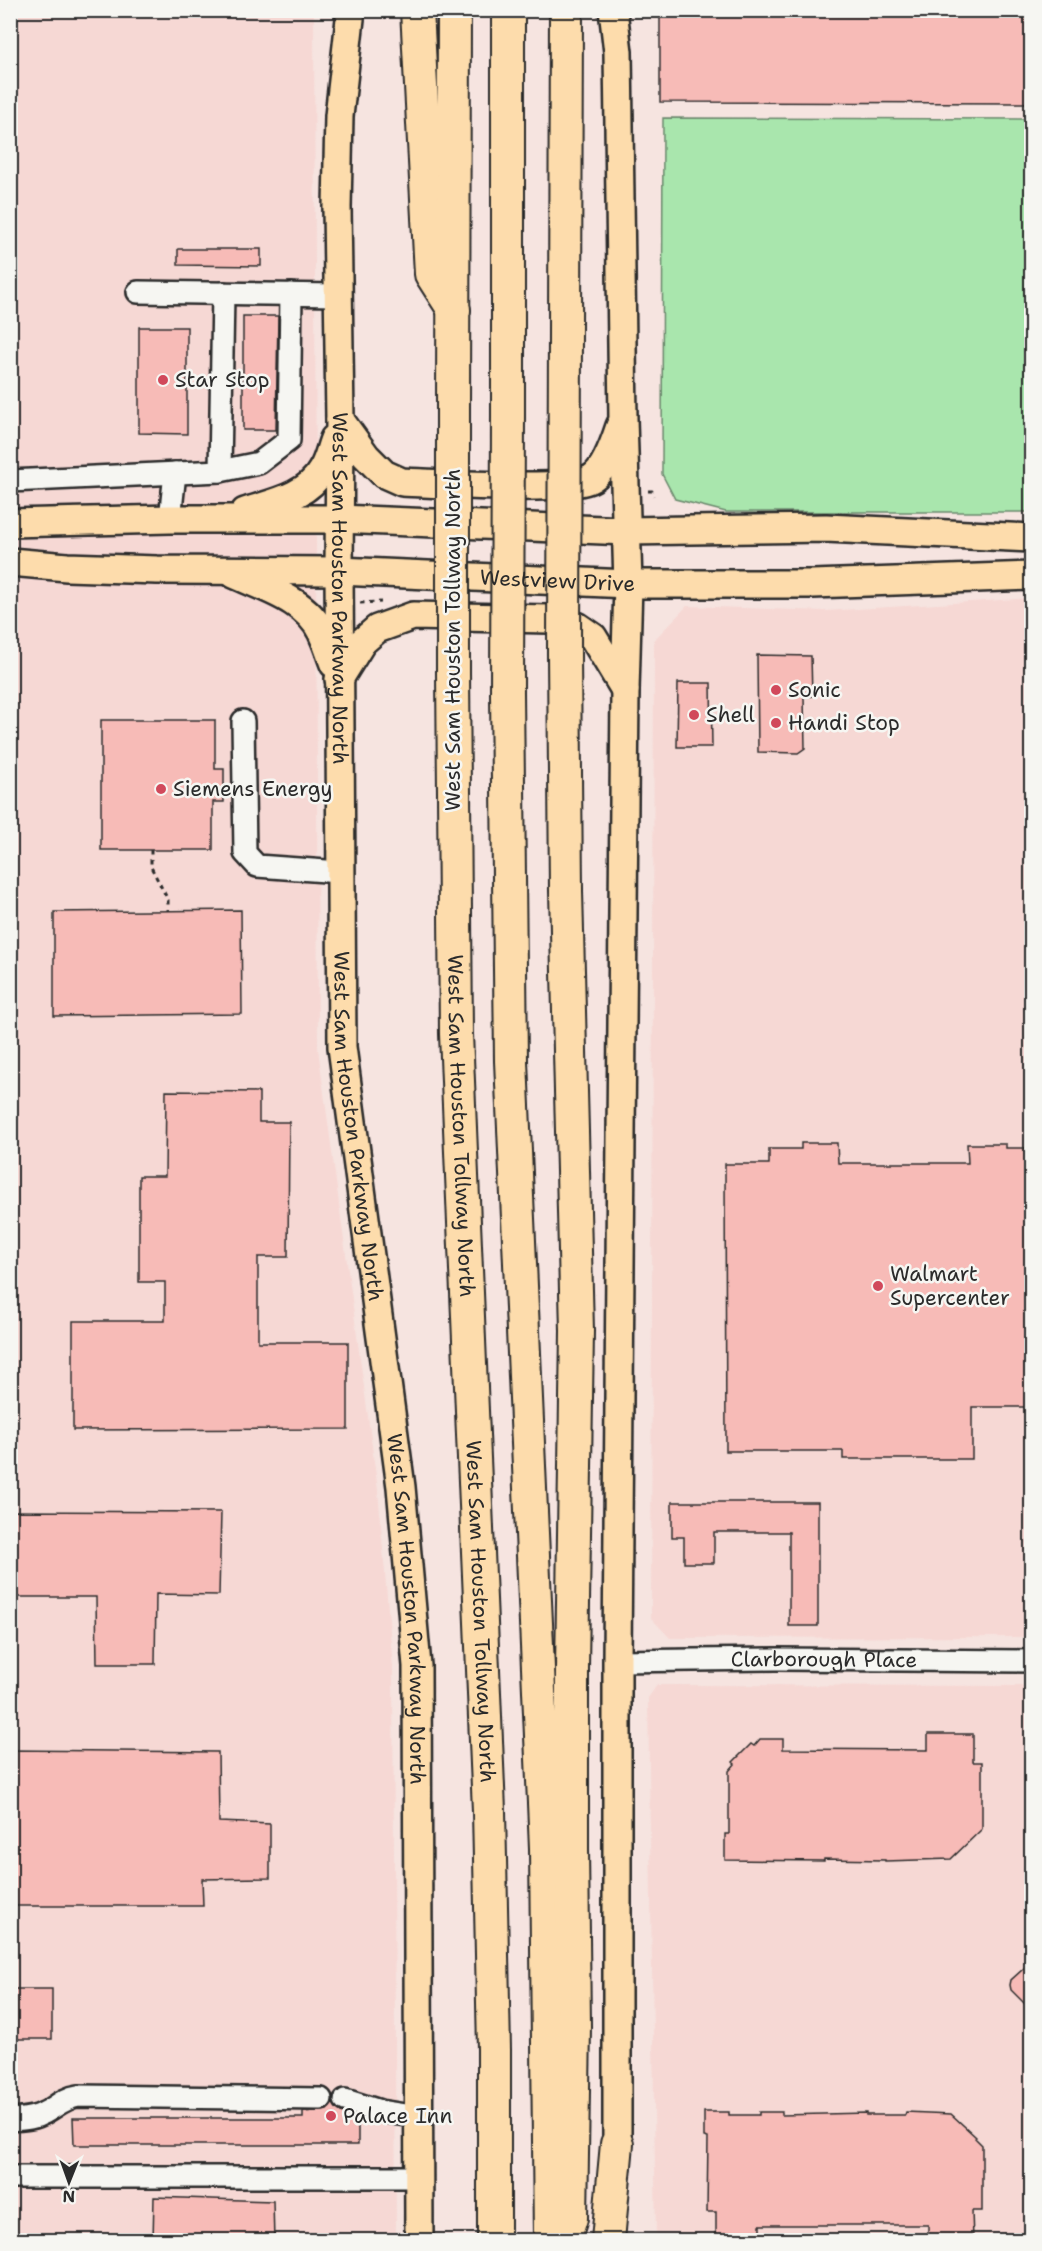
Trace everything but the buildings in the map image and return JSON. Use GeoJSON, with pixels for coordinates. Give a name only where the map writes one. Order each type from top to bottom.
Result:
{"type":"FeatureCollection","features":[{"type":"Feature","properties":{"kind":"highway"},"geometry":{"type":"LineString","coordinates":[[417,10],[431,274],[453,310]]}},
{"type":"Feature","properties":{"kind":"highway","name":"West Sam Houston Tollway North"},"geometry":{"type":"LineString","coordinates":[[454,10],[453,855],[458,1102],[491,1879],[494,2241]]}},
{"type":"Feature","properties":{"kind":"highway"},"geometry":{"type":"LineString","coordinates":[[508,10],[507,693],[511,1061],[546,1848],[550,2241]]}},
{"type":"Feature","properties":{"kind":"highway"},"geometry":{"type":"LineString","coordinates":[[564,2241],[571,2218],[574,2026],[572,1836],[577,1331],[566,891],[564,654],[566,10]]}},
{"type":"Feature","properties":{"kind":"highway"},"geometry":{"type":"LineString","coordinates":[[608,2241],[617,2144]]}},
{"type":"Feature","properties":{"kind":"main road"},"geometry":{"type":"LineString","coordinates":[[338,10],[339,116]]}},
{"type":"Feature","properties":{"kind":"main road","name":"West Sam Houston Parkway North"},"geometry":{"type":"LineString","coordinates":[[351,10],[339,116],[339,679],[342,1047],[401,1487],[417,1666],[419,2241]]}},
{"type":"Feature","properties":{"kind":"main road"},"geometry":{"type":"LineString","coordinates":[[613,10],[618,51]]}},
{"type":"Feature","properties":{"kind":"main road"},"geometry":{"type":"LineString","coordinates":[[617,2241],[617,1661],[625,690],[628,584],[623,419],[618,10]]}},
{"type":"Feature","properties":{"kind":"main road"},"geometry":{"type":"LineString","coordinates":[[340,420],[366,456],[384,474],[402,482],[552,486],[582,483],[594,477],[610,452],[623,419]]}},
{"type":"Feature","properties":{"kind":"main road"},"geometry":{"type":"LineString","coordinates":[[224,519],[289,497],[314,481],[323,469],[340,420]]}},
{"type":"Feature","properties":{"kind":"main road"},"geometry":{"type":"LineString","coordinates":[[10,523],[170,519],[339,519],[627,531],[826,528],[1032,538]]}},
{"type":"Feature","properties":{"kind":"main road","name":"Westview Drive"},"geometry":{"type":"LineString","coordinates":[[10,562],[89,568],[339,571],[628,584],[813,584],[1032,576]]}},
{"type":"Feature","properties":{"kind":"main road"},"geometry":{"type":"LineString","coordinates":[[225,570],[288,599],[306,611],[322,631],[339,679]]}},
{"type":"Feature","properties":{"kind":"main road"},"geometry":{"type":"LineString","coordinates":[[339,679],[362,642],[377,629],[413,616],[549,619],[577,626],[593,637],[625,690]]}},
{"type":"Feature","properties":{"kind":"street"},"geometry":{"type":"LineString","coordinates":[[138,292],[338,295]]}},
{"type":"Feature","properties":{"kind":"street"},"geometry":{"type":"LineString","coordinates":[[220,471],[223,293]]}},
{"type":"Feature","properties":{"kind":"street"},"geometry":{"type":"LineString","coordinates":[[10,481],[220,471],[260,464],[289,440],[291,294]]}},
{"type":"Feature","properties":{"kind":"street"},"geometry":{"type":"LineString","coordinates":[[170,519],[175,473]]}},
{"type":"Feature","properties":{"kind":"street"},"geometry":{"type":"LineString","coordinates":[[243,722],[245,853],[257,866],[340,872]]}},
{"type":"Feature","properties":{"kind":"street","name":"Clarborough Place"},"geometry":{"type":"LineString","coordinates":[[617,1661],[776,1659],[1032,1661]]}},
{"type":"Feature","properties":{"kind":"street"},"geometry":{"type":"LineString","coordinates":[[11,2120],[42,2115],[67,2098],[78,2096],[321,2099]]}},
{"type":"Feature","properties":{"kind":"street"},"geometry":{"type":"LineString","coordinates":[[345,2100],[380,2111],[418,2117]]}},
{"type":"Feature","properties":{"kind":"street"},"geometry":{"type":"LineString","coordinates":[[10,2177],[419,2177]]}},
{"type":"Feature","properties":{"kind":"path"},"geometry":{"type":"LineString","coordinates":[[648,491],[652,490],[653,496]]}},
{"type":"Feature","properties":{"kind":"path"},"geometry":{"type":"LineString","coordinates":[[152,850],[151,867],[168,900],[168,911]]}},
{"type":"Feature","properties":{"kind":"shaded area"},"geometry":{"type":"Polygon","coordinates":[[[10,11],[314,11],[318,1049],[378,1490],[393,1668],[396,2240],[11,2240],[10,11]]]}},
{"type":"Feature","properties":{"kind":"shaded area"},"geometry":{"type":"Polygon","coordinates":[[[1031,598],[1031,1637],[670,1638],[651,1618],[654,640],[687,606],[825,611],[1031,598]]]}},
{"type":"Feature","properties":{"kind":"shaded area"},"geometry":{"type":"Polygon","coordinates":[[[657,1685],[1031,1686],[1031,2240],[656,2240],[648,1698],[657,1685]]]}},
{"type":"Feature","properties":{"kind":"green space"},"geometry":{"type":"Polygon","coordinates":[[[663,118],[1031,119],[1031,512],[726,512],[675,499],[662,474],[663,118]]]}},
{"type":"Feature","properties":{"kind":"place","name":"Star Stop"},"geometry":{"type":"Point","coordinates":[163,380]}},
{"type":"Feature","properties":{"kind":"place","name":"Sonic"},"geometry":{"type":"Point","coordinates":[776,690]}},
{"type":"Feature","properties":{"kind":"place","name":"Shell"},"geometry":{"type":"Point","coordinates":[694,715]}},
{"type":"Feature","properties":{"kind":"place","name":"Handi Stop"},"geometry":{"type":"Point","coordinates":[776,723]}},
{"type":"Feature","properties":{"kind":"place","name":"Siemens Energy"},"geometry":{"type":"Point","coordinates":[161,789]}},
{"type":"Feature","properties":{"kind":"place","name":"Walmart Supercenter"},"geometry":{"type":"Point","coordinates":[878,1286]}},
{"type":"Feature","properties":{"kind":"place","name":"Palace Inn"},"geometry":{"type":"Point","coordinates":[331,2116]}}]}
